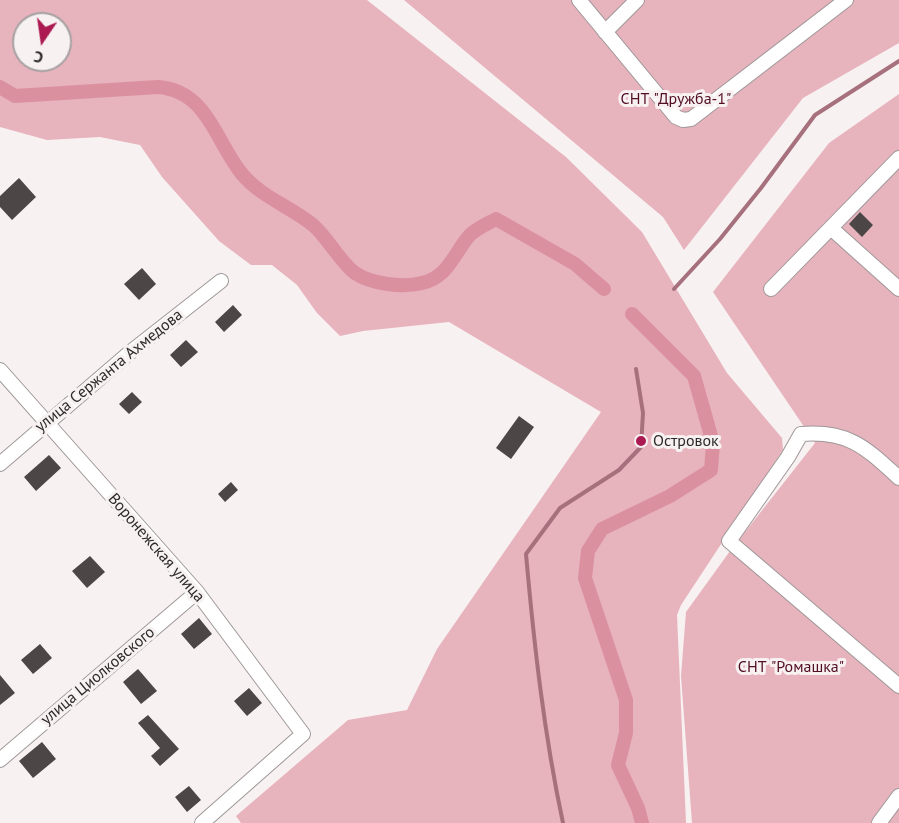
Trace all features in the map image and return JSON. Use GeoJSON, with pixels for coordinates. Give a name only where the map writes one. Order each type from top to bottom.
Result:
{"type":"FeatureCollection","features":[{"type":"Feature","properties":{"kind":"street"},"geometry":{"type":"LineString","coordinates":[[579,0],[676,117],[683,120],[691,119],[846,0]]}},
{"type":"Feature","properties":{"kind":"street"},"geometry":{"type":"LineString","coordinates":[[605,32],[637,0]]}},
{"type":"Feature","properties":{"kind":"street"},"geometry":{"type":"LineString","coordinates":[[771,289],[899,159]]}},
{"type":"Feature","properties":{"kind":"street"},"geometry":{"type":"LineString","coordinates":[[832,229],[899,289]]}},
{"type":"Feature","properties":{"kind":"street","name":"улица Сержанта Ахмедова"},"geometry":{"type":"LineString","coordinates":[[0,464],[128,354],[221,282]]}},
{"type":"Feature","properties":{"kind":"street","name":"Воронежская улица"},"geometry":{"type":"LineString","coordinates":[[0,370],[197,592],[303,734],[202,823]]}},
{"type":"Feature","properties":{"kind":"street"},"geometry":{"type":"LineString","coordinates":[[899,478],[872,454],[850,439],[820,432],[801,434],[788,457],[729,541],[899,686]]}},
{"type":"Feature","properties":{"kind":"street","name":"улица Циолковского"},"geometry":{"type":"LineString","coordinates":[[0,760],[197,592]]}},
{"type":"Feature","properties":{"kind":"street"},"geometry":{"type":"LineString","coordinates":[[879,823],[899,796]]}},
{"type":"Feature","properties":{"kind":"green space"},"geometry":{"type":"Polygon","coordinates":[[[0,0],[367,0],[566,157],[642,232],[727,373],[782,438],[783,450],[681,605],[677,615],[686,823],[241,823],[236,816],[348,720],[407,710],[437,649],[601,412],[449,322],[363,331],[340,336],[317,313],[297,285],[272,265],[251,265],[219,241],[162,177],[140,145],[100,137],[47,140],[0,127],[0,0]]]}},
{"type":"Feature","properties":{"kind":"green space","name":"СНТ \"Дружба-1\""},"geometry":{"type":"Polygon","coordinates":[[[404,0],[899,0],[899,43],[803,98],[684,250],[663,217],[404,0]]]}},
{"type":"Feature","properties":{"kind":"green space","name":"СНТ \"Ромашка\""},"geometry":{"type":"Polygon","coordinates":[[[899,94],[899,823],[692,823],[681,676],[686,612],[730,551],[815,443],[713,292],[829,143],[899,94]]]}},
{"type":"Feature","properties":{"kind":"building"},"geometry":{"type":"Polygon","coordinates":[[[19,178],[36,197],[12,220],[0,207],[0,196],[19,178]]]}},
{"type":"Feature","properties":{"kind":"building"},"geometry":{"type":"Polygon","coordinates":[[[860,212],[873,225],[862,237],[849,224],[860,212]]]}},
{"type":"Feature","properties":{"kind":"building"},"geometry":{"type":"Polygon","coordinates":[[[142,268],[156,284],[139,300],[124,284],[142,268]]]}},
{"type":"Feature","properties":{"kind":"building"},"geometry":{"type":"Polygon","coordinates":[[[233,305],[242,315],[224,332],[215,322],[233,305]]]}},
{"type":"Feature","properties":{"kind":"building"},"geometry":{"type":"Polygon","coordinates":[[[186,340],[198,352],[181,367],[170,355],[186,340]]]}},
{"type":"Feature","properties":{"kind":"building"},"geometry":{"type":"Polygon","coordinates":[[[132,392],[142,402],[129,414],[119,404],[132,392]]]}},
{"type":"Feature","properties":{"kind":"building"},"geometry":{"type":"Polygon","coordinates":[[[519,416],[534,427],[511,459],[496,448],[519,416]]]}},
{"type":"Feature","properties":{"kind":"building"},"geometry":{"type":"Polygon","coordinates":[[[49,455],[61,468],[36,491],[24,477],[49,455]]]}},
{"type":"Feature","properties":{"kind":"building"},"geometry":{"type":"Polygon","coordinates":[[[231,482],[238,490],[225,502],[218,494],[231,482]]]}},
{"type":"Feature","properties":{"kind":"building"},"geometry":{"type":"Polygon","coordinates":[[[90,556],[105,572],[87,588],[72,571],[90,556]]]}},
{"type":"Feature","properties":{"kind":"building"},"geometry":{"type":"Polygon","coordinates":[[[199,618],[212,634],[194,649],[181,634],[199,618]]]}},
{"type":"Feature","properties":{"kind":"building"},"geometry":{"type":"Polygon","coordinates":[[[40,644],[52,658],[33,674],[21,660],[40,644]]]}},
{"type":"Feature","properties":{"kind":"building"},"geometry":{"type":"Polygon","coordinates":[[[138,669],[157,691],[141,704],[123,682],[138,669]]]}},
{"type":"Feature","properties":{"kind":"building"},"geometry":{"type":"Polygon","coordinates":[[[0,675],[15,693],[0,705],[0,675]]]}},
{"type":"Feature","properties":{"kind":"building"},"geometry":{"type":"Polygon","coordinates":[[[249,688],[262,703],[247,716],[234,701],[249,688]]]}},
{"type":"Feature","properties":{"kind":"building"},"geometry":{"type":"Polygon","coordinates":[[[148,715],[179,749],[160,766],[151,756],[160,748],[138,723],[148,715]]]}},
{"type":"Feature","properties":{"kind":"building"},"geometry":{"type":"Polygon","coordinates":[[[42,742],[56,759],[33,778],[19,761],[42,742]]]}},
{"type":"Feature","properties":{"kind":"building"},"geometry":{"type":"Polygon","coordinates":[[[189,786],[201,800],[187,812],[175,797],[189,786]]]}},
{"type":"Feature","properties":{"kind":"waterway"},"geometry":{"type":"LineString","coordinates":[[674,289],[720,239],[815,115],[899,61]]}},
{"type":"Feature","properties":{"kind":"waterway"},"geometry":{"type":"LineString","coordinates":[[0,87],[15,96],[158,87],[175,91],[188,98],[209,120],[233,161],[250,182],[313,225],[350,269],[370,280],[406,285],[431,280],[444,271],[472,233],[496,219],[575,264],[604,289]]}},
{"type":"Feature","properties":{"kind":"waterway"},"geometry":{"type":"LineString","coordinates":[[632,314],[694,376],[713,443],[711,470],[670,496],[602,529],[588,551],[585,578],[626,700],[626,733],[618,765],[638,808],[642,823]]}},
{"type":"Feature","properties":{"kind":"waterway"},"geometry":{"type":"LineString","coordinates":[[563,823],[540,689],[526,554],[560,508],[619,470],[641,447],[643,413],[636,369]]}},
{"type":"Feature","properties":{"kind":"place","name":"Островок"},"geometry":{"type":"Point","coordinates":[641,441]}}]}
